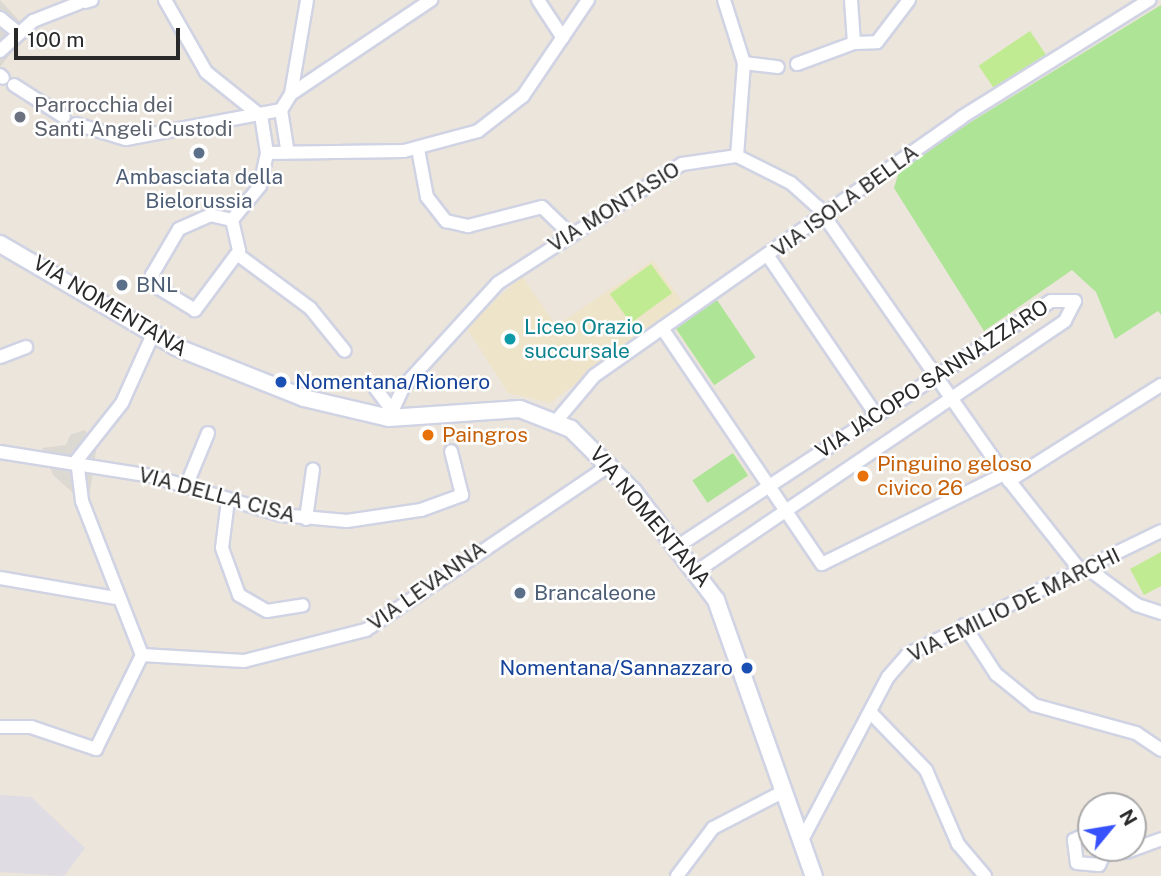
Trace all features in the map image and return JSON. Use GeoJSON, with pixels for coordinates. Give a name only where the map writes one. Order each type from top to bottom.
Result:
{"type":"FeatureCollection","features":[{"type":"Feature","properties":{"kind":"main road","name":"VIA NOMENTANA"},"geometry":{"type":"LineString","coordinates":[[0,244],[153,334],[266,384],[391,414],[504,407],[557,420],[610,465],[678,546],[719,607],[814,876]]}},
{"type":"Feature","properties":{"kind":"street"},"geometry":{"type":"LineString","coordinates":[[165,0],[210,76],[261,116],[267,153],[259,190],[232,220]]}},
{"type":"Feature","properties":{"kind":"street"},"geometry":{"type":"LineString","coordinates":[[287,149],[281,110],[291,94],[307,0]]}},
{"type":"Feature","properties":{"kind":"street"},"geometry":{"type":"LineString","coordinates":[[291,94],[431,0]]}},
{"type":"Feature","properties":{"kind":"street"},"geometry":{"type":"LineString","coordinates":[[538,0],[563,38]]}},
{"type":"Feature","properties":{"kind":"street"},"geometry":{"type":"LineString","coordinates":[[267,153],[287,149],[418,149],[465,136],[500,117],[523,96],[588,0]]}},
{"type":"Feature","properties":{"kind":"street"},"geometry":{"type":"LineString","coordinates":[[724,0],[744,62],[737,156],[796,187],[825,218],[1006,478],[1084,569],[1137,605],[1161,612]]}},
{"type":"Feature","properties":{"kind":"street"},"geometry":{"type":"LineString","coordinates":[[851,0],[854,43]]}},
{"type":"Feature","properties":{"kind":"street"},"geometry":{"type":"LineString","coordinates":[[797,64],[854,43],[877,42],[909,0]]}},
{"type":"Feature","properties":{"kind":"street","name":"VIA ISOLA BELLA"},"geometry":{"type":"LineString","coordinates":[[557,420],[584,384],[662,328],[825,218],[962,117],[1149,0]]}},
{"type":"Feature","properties":{"kind":"street"},"geometry":{"type":"LineString","coordinates":[[0,51],[21,29],[85,1]]}},
{"type":"Feature","properties":{"kind":"street"},"geometry":{"type":"LineString","coordinates":[[0,19],[21,29]]}},
{"type":"Feature","properties":{"kind":"street"},"geometry":{"type":"LineString","coordinates":[[744,62],[778,67]]}},
{"type":"Feature","properties":{"kind":"street"},"geometry":{"type":"LineString","coordinates":[[6,80],[70,120],[126,139],[261,116],[281,110]]}},
{"type":"Feature","properties":{"kind":"street"},"geometry":{"type":"LineString","coordinates":[[418,149],[427,197],[446,221],[468,226],[542,207],[570,234]]}},
{"type":"Feature","properties":{"kind":"street","name":"VIA MONTASIO"},"geometry":{"type":"LineString","coordinates":[[391,414],[404,386],[468,311],[570,234],[690,160],[737,156]]}},
{"type":"Feature","properties":{"kind":"street"},"geometry":{"type":"LineString","coordinates":[[210,215],[232,220],[237,254],[198,310],[153,280],[185,223],[210,215]]}},
{"type":"Feature","properties":{"kind":"street"},"geometry":{"type":"LineString","coordinates":[[237,254],[310,308],[345,351]]}},
{"type":"Feature","properties":{"kind":"street"},"geometry":{"type":"LineString","coordinates":[[768,256],[876,415]]}},
{"type":"Feature","properties":{"kind":"street","name":"VIA JACOPO SANNAZZARO"},"geometry":{"type":"LineString","coordinates":[[678,546],[1051,301],[1075,301],[1065,321],[697,571]]}},
{"type":"Feature","properties":{"kind":"street"},"geometry":{"type":"LineString","coordinates":[[662,328],[822,564],[1006,478],[1161,385]]}},
{"type":"Feature","properties":{"kind":"street"},"geometry":{"type":"LineString","coordinates":[[3,727],[31,727],[96,749],[142,655],[116,598],[82,501],[77,460],[92,437],[122,404],[153,334]]}},
{"type":"Feature","properties":{"kind":"street"},"geometry":{"type":"LineString","coordinates":[[0,357],[26,346]]}},
{"type":"Feature","properties":{"kind":"street"},"geometry":{"type":"LineString","coordinates":[[376,389],[391,414]]}},
{"type":"Feature","properties":{"kind":"street"},"geometry":{"type":"LineString","coordinates":[[187,484],[208,433]]}},
{"type":"Feature","properties":{"kind":"street","name":"VIA DELLA CISA"},"geometry":{"type":"LineString","coordinates":[[0,452],[77,460],[94,467],[187,484],[229,500],[306,519],[398,515],[462,495],[451,451]]}},
{"type":"Feature","properties":{"kind":"street","name":"VIA LEVANNA"},"geometry":{"type":"LineString","coordinates":[[142,655],[244,661],[366,630],[610,465]]}},
{"type":"Feature","properties":{"kind":"street"},"geometry":{"type":"LineString","coordinates":[[306,519],[313,469]]}},
{"type":"Feature","properties":{"kind":"street"},"geometry":{"type":"LineString","coordinates":[[229,500],[222,548],[239,595],[267,611],[303,605]]}},
{"type":"Feature","properties":{"kind":"street","name":"VIA EMILIO DE MARCHI"},"geometry":{"type":"LineString","coordinates":[[802,841],[870,712],[900,662],[964,625],[1161,531]]}},
{"type":"Feature","properties":{"kind":"street"},"geometry":{"type":"LineString","coordinates":[[0,578],[116,598]]}},
{"type":"Feature","properties":{"kind":"street"},"geometry":{"type":"LineString","coordinates":[[964,625],[996,674],[1027,701],[1081,722],[1136,733],[1161,750]]}},
{"type":"Feature","properties":{"kind":"street"},"geometry":{"type":"LineString","coordinates":[[870,712],[926,770],[958,844],[985,876]]}},
{"type":"Feature","properties":{"kind":"street"},"geometry":{"type":"LineString","coordinates":[[677,876],[713,828],[784,791]]}},
{"type":"Feature","properties":{"kind":"street"},"geometry":{"type":"LineString","coordinates":[[1077,839],[1074,840],[1077,863],[1099,865],[1100,862]]}},
{"type":"Feature","properties":{"kind":"shaded area"},"geometry":{"type":"Polygon","coordinates":[[[0,0],[29,31],[0,67],[0,0]]]}},
{"type":"Feature","properties":{"kind":"shaded area"},"geometry":{"type":"Polygon","coordinates":[[[653,260],[683,303],[550,403],[508,393],[466,327],[522,276],[556,326],[653,260]]]}},
{"type":"Feature","properties":{"kind":"shaded area"},"geometry":{"type":"Polygon","coordinates":[[[84,430],[97,444],[89,498],[82,501],[53,475],[42,448],[66,445],[70,435],[84,430]]]}},
{"type":"Feature","properties":{"kind":"shaded area"},"geometry":{"type":"Polygon","coordinates":[[[0,795],[31,797],[85,848],[64,876],[0,872],[0,795]]]}},
{"type":"Feature","properties":{"kind":"green space"},"geometry":{"type":"Polygon","coordinates":[[[1161,5],[1161,315],[1158,311],[1115,339],[1096,292],[1072,270],[984,331],[894,188],[901,165],[1161,5]]]}},
{"type":"Feature","properties":{"kind":"green space"},"geometry":{"type":"Polygon","coordinates":[[[1030,31],[1046,55],[995,90],[979,66],[1030,31]]]}},
{"type":"Feature","properties":{"kind":"green space"},"geometry":{"type":"Polygon","coordinates":[[[651,264],[672,293],[631,323],[610,294],[651,264]]]}},
{"type":"Feature","properties":{"kind":"green space"},"geometry":{"type":"Polygon","coordinates":[[[717,300],[756,357],[714,385],[676,328],[717,300]]]}},
{"type":"Feature","properties":{"kind":"green space"},"geometry":{"type":"Polygon","coordinates":[[[733,453],[748,475],[707,503],[692,480],[733,453]]]}},
{"type":"Feature","properties":{"kind":"green space"},"geometry":{"type":"Polygon","coordinates":[[[1161,552],[1161,586],[1144,595],[1130,569],[1161,552]]]}},
{"type":"Feature","properties":{"kind":"place","name":"Parrocchia dei Santi Angeli Custodi"},"geometry":{"type":"Point","coordinates":[20,117]}},
{"type":"Feature","properties":{"kind":"place","name":"Ambasciata della Bielorussia"},"geometry":{"type":"Point","coordinates":[199,153]}},
{"type":"Feature","properties":{"kind":"place","name":"BNL"},"geometry":{"type":"Point","coordinates":[122,285]}},
{"type":"Feature","properties":{"kind":"place","name":"Liceo Orazio succursale"},"geometry":{"type":"Point","coordinates":[510,339]}},
{"type":"Feature","properties":{"kind":"place","name":"Nomentana/Rionero"},"geometry":{"type":"Point","coordinates":[281,382]}},
{"type":"Feature","properties":{"kind":"place","name":"Paingros"},"geometry":{"type":"Point","coordinates":[428,435]}},
{"type":"Feature","properties":{"kind":"place","name":"Pinguino geloso civico 26"},"geometry":{"type":"Point","coordinates":[863,476]}},
{"type":"Feature","properties":{"kind":"place","name":"Brancaleone"},"geometry":{"type":"Point","coordinates":[520,593]}},
{"type":"Feature","properties":{"kind":"place","name":"Nomentana/Sannazzaro"},"geometry":{"type":"Point","coordinates":[747,668]}}]}
